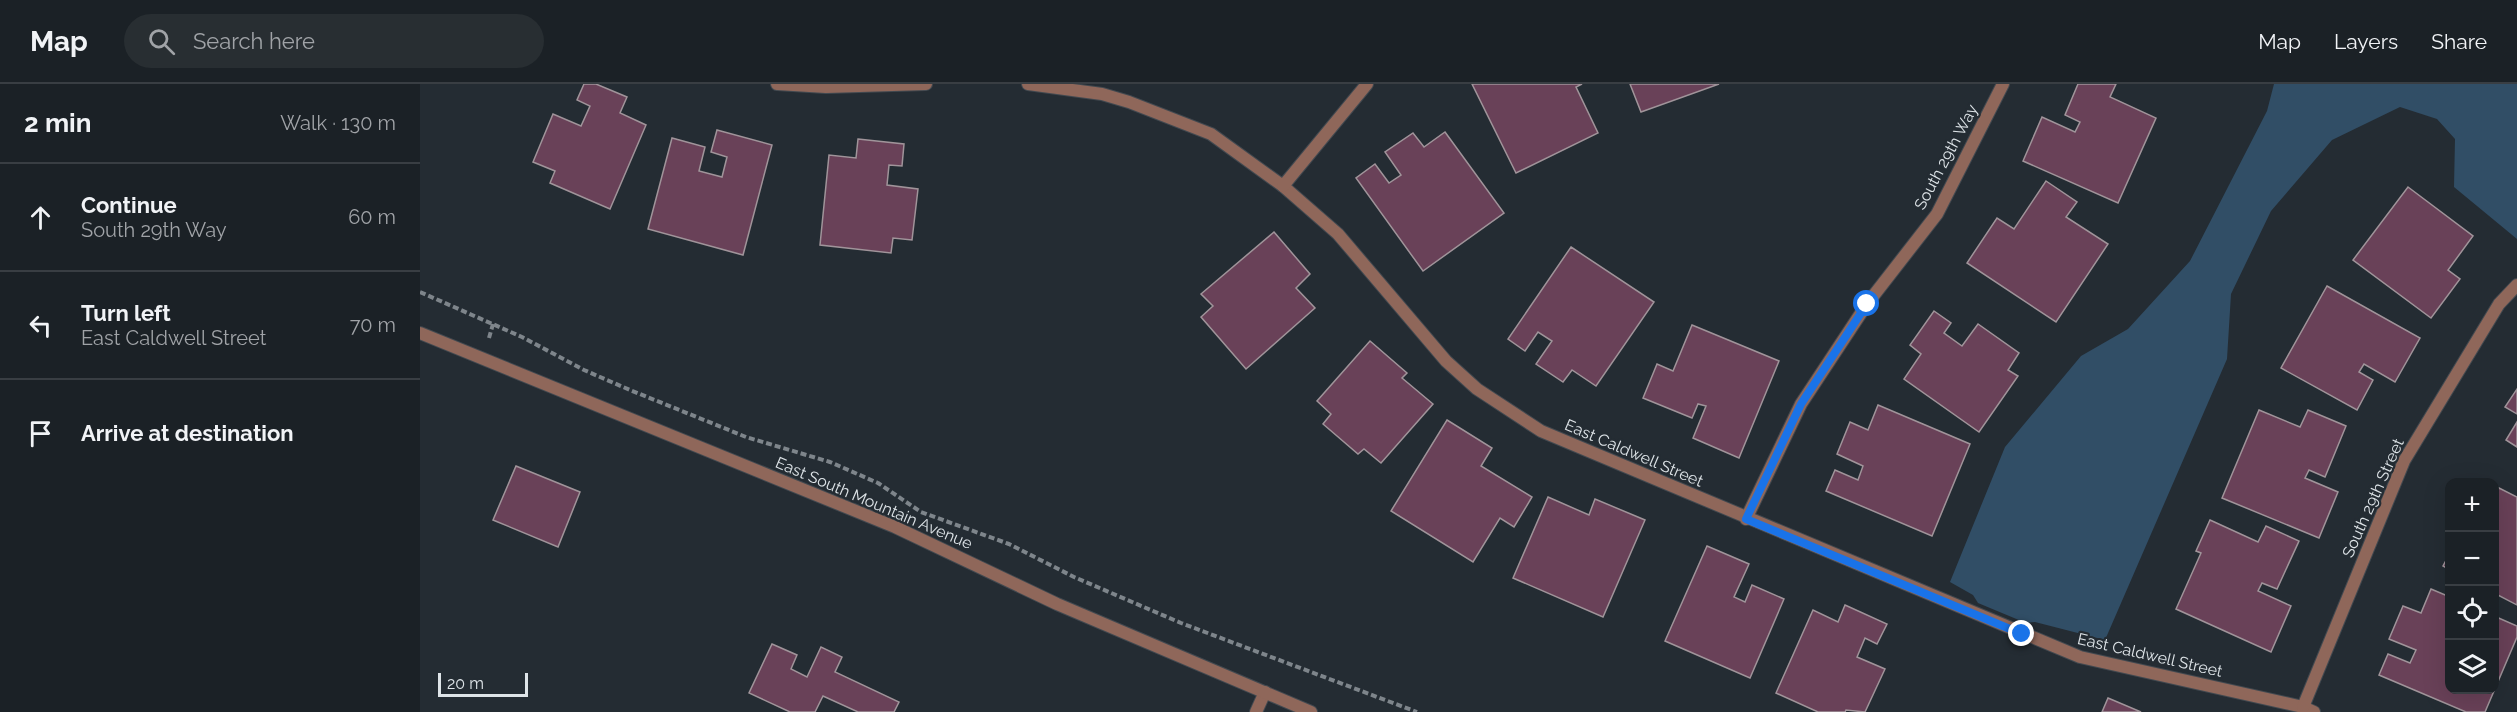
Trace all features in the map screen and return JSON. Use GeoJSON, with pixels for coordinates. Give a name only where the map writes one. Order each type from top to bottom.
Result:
{"type":"FeatureCollection","features":[{"type":"Feature","properties":{"kind":"street"},"geometry":{"type":"LineString","coordinates":[[777,84],[826,87],[926,84]]}},
{"type":"Feature","properties":{"kind":"street","name":"East Caldwell Street"},"geometry":{"type":"LineString","coordinates":[[1028,84],[1073,88],[1129,102],[1211,135],[1283,186],[1338,234],[1446,361],[1477,389],[1541,431],[1746,519],[2080,657],[2308,709]]}},
{"type":"Feature","properties":{"kind":"street"},"geometry":{"type":"LineString","coordinates":[[1283,186],[1367,84]]}},
{"type":"Feature","properties":{"kind":"street","name":"South 29th Way"},"geometry":{"type":"LineString","coordinates":[[1746,519],[1801,404],[1867,304],[1937,214],[2003,84]]}},
{"type":"Feature","properties":{"kind":"street","name":"South 29th Street"},"geometry":{"type":"LineString","coordinates":[[2308,709],[2404,461],[2499,304],[2517,285]]}},
{"type":"Feature","properties":{"kind":"street","name":"East South Mountain Avenue"},"geometry":{"type":"LineString","coordinates":[[420,333],[895,527],[1057,603],[1311,712]]}},
{"type":"Feature","properties":{"kind":"street"},"geometry":{"type":"LineString","coordinates":[[1256,712],[1265,692]]}},
{"type":"Feature","properties":{"kind":"path"},"geometry":{"type":"LineString","coordinates":[[420,292],[503,328],[584,370],[630,390],[746,437],[830,462],[878,483],[921,512],[1009,544],[1074,577],[1180,623],[1417,712]]}},
{"type":"Feature","properties":{"kind":"shaded area"},"geometry":{"type":"Polygon","coordinates":[[[2274,84],[2517,84],[2517,239],[2454,187],[2455,139],[2437,119],[2400,107],[2332,140],[2271,211],[2231,294],[2227,359],[2105,640],[2035,622],[2026,623],[1978,603],[1973,595],[1950,582],[2005,447],[2081,356],[2128,329],[2190,261],[2267,111],[2274,84]]]}},
{"type":"Feature","properties":{"kind":"building"},"geometry":{"type":"Polygon","coordinates":[[[584,84],[596,84],[627,97],[620,113],[646,125],[610,209],[550,183],[555,171],[533,162],[553,114],[581,126],[590,106],[577,100],[584,84]]]}},
{"type":"Feature","properties":{"kind":"building"},"geometry":{"type":"Polygon","coordinates":[[[1472,84],[1582,84],[1576,87],[1598,133],[1516,173],[1472,84]]]}},
{"type":"Feature","properties":{"kind":"building"},"geometry":{"type":"Polygon","coordinates":[[[1630,84],[1719,84],[1641,112],[1630,84]]]}},
{"type":"Feature","properties":{"kind":"building"},"geometry":{"type":"Polygon","coordinates":[[[2078,84],[2116,84],[2110,97],[2156,118],[2118,203],[2023,161],[2042,117],[2075,132],[2080,122],[2065,115],[2078,84]]]}},
{"type":"Feature","properties":{"kind":"building"},"geometry":{"type":"Polygon","coordinates":[[[717,130],[772,145],[743,255],[648,229],[672,138],[705,147],[699,171],[722,177],[727,157],[711,152],[717,130]]]}},
{"type":"Feature","properties":{"kind":"building"},"geometry":{"type":"Polygon","coordinates":[[[1445,132],[1504,213],[1423,271],[1356,178],[1375,164],[1389,183],[1401,175],[1385,152],[1413,133],[1424,147],[1445,132]]]}},
{"type":"Feature","properties":{"kind":"building"},"geometry":{"type":"Polygon","coordinates":[[[858,139],[904,144],[902,166],[889,165],[887,185],[918,189],[912,240],[893,238],[891,253],[820,245],[829,155],[856,158],[858,139]]]}},
{"type":"Feature","properties":{"kind":"building"},"geometry":{"type":"Polygon","coordinates":[[[2046,181],[2077,202],[2066,217],[2108,244],[2056,322],[1967,263],[1997,218],[2014,229],[2046,181]]]}},
{"type":"Feature","properties":{"kind":"building"},"geometry":{"type":"Polygon","coordinates":[[[2408,187],[2473,236],[2448,270],[2460,279],[2431,318],[2353,260],[2408,187]]]}},
{"type":"Feature","properties":{"kind":"building"},"geometry":{"type":"Polygon","coordinates":[[[1274,232],[1310,274],[1296,288],[1315,308],[1246,369],[1201,317],[1213,306],[1201,294],[1274,232]]]}},
{"type":"Feature","properties":{"kind":"building"},"geometry":{"type":"Polygon","coordinates":[[[1571,247],[1654,302],[1596,386],[1572,370],[1563,382],[1536,364],[1552,341],[1538,332],[1525,351],[1508,339],[1571,247]]]}},
{"type":"Feature","properties":{"kind":"building"},"geometry":{"type":"Polygon","coordinates":[[[2327,286],[2420,338],[2395,382],[2364,364],[2359,372],[2373,380],[2357,410],[2281,368],[2327,286]]]}},
{"type":"Feature","properties":{"kind":"building"},"geometry":{"type":"Polygon","coordinates":[[[1934,311],[1951,323],[1944,333],[1962,346],[1978,324],[2019,353],[2008,370],[2018,376],[1979,432],[1904,379],[1921,354],[1910,345],[1934,311]]]}},
{"type":"Feature","properties":{"kind":"building"},"geometry":{"type":"Polygon","coordinates":[[[1692,325],[1779,361],[1739,458],[1693,438],[1706,406],[1698,404],[1692,418],[1643,398],[1657,364],[1673,371],[1692,325]]]}},
{"type":"Feature","properties":{"kind":"building"},"geometry":{"type":"Polygon","coordinates":[[[1370,341],[1407,373],[1402,378],[1433,404],[1381,463],[1364,449],[1358,454],[1323,424],[1331,414],[1317,401],[1370,341]]]}},
{"type":"Feature","properties":{"kind":"building"},"geometry":{"type":"Polygon","coordinates":[[[2517,389],[2517,414],[2505,407],[2517,389]]]}},
{"type":"Feature","properties":{"kind":"building"},"geometry":{"type":"Polygon","coordinates":[[[1878,405],[1970,444],[1932,536],[1826,491],[1835,470],[1858,480],[1863,466],[1837,454],[1850,422],[1868,430],[1878,405]]]}},
{"type":"Feature","properties":{"kind":"building"},"geometry":{"type":"Polygon","coordinates":[[[2259,410],[2300,427],[2308,410],[2346,426],[2325,477],[2309,470],[2305,478],[2338,492],[2319,538],[2222,498],[2259,410]]]}},
{"type":"Feature","properties":{"kind":"building"},"geometry":{"type":"Polygon","coordinates":[[[1447,420],[1492,448],[1481,466],[1532,497],[1514,527],[1500,518],[1473,562],[1391,511],[1447,420]]]}},
{"type":"Feature","properties":{"kind":"building"},"geometry":{"type":"Polygon","coordinates":[[[2517,422],[2517,447],[2506,440],[2517,422]]]}},
{"type":"Feature","properties":{"kind":"building"},"geometry":{"type":"Polygon","coordinates":[[[516,466],[580,492],[558,547],[493,520],[516,466]]]}},
{"type":"Feature","properties":{"kind":"building"},"geometry":{"type":"Polygon","coordinates":[[[2499,488],[2517,497],[2517,605],[2499,596],[2499,488]]]}},
{"type":"Feature","properties":{"kind":"building"},"geometry":{"type":"Polygon","coordinates":[[[1548,497],[1589,515],[1595,499],[1645,520],[1603,617],[1513,578],[1548,497]]]}},
{"type":"Feature","properties":{"kind":"building"},"geometry":{"type":"Polygon","coordinates":[[[2210,520],[2258,542],[2266,526],[2299,541],[2277,589],[2262,583],[2258,591],[2291,606],[2271,652],[2176,609],[2201,553],[2196,551],[2210,520]]]}},
{"type":"Feature","properties":{"kind":"building"},"geometry":{"type":"Polygon","coordinates":[[[1707,546],[1749,564],[1734,597],[1745,602],[1752,585],[1784,599],[1750,678],[1665,641],[1707,546]]]}},
{"type":"Feature","properties":{"kind":"building"},"geometry":{"type":"Polygon","coordinates":[[[2431,589],[2445,595],[2445,694],[2493,694],[2485,712],[2466,712],[2379,675],[2388,654],[2410,663],[2416,650],[2389,639],[2403,606],[2421,613],[2431,589]]]}},
{"type":"Feature","properties":{"kind":"building"},"geometry":{"type":"Polygon","coordinates":[[[1845,605],[1887,624],[1877,644],[1865,638],[1857,657],[1885,669],[1865,712],[1846,710],[1845,712],[1818,712],[1776,693],[1813,610],[1838,622],[1845,605]]]}},
{"type":"Feature","properties":{"kind":"building"},"geometry":{"type":"Polygon","coordinates":[[[2499,618],[2517,626],[2517,637],[2499,679],[2499,618]]]}},
{"type":"Feature","properties":{"kind":"building"},"geometry":{"type":"Polygon","coordinates":[[[772,644],[797,655],[791,669],[807,677],[821,647],[842,657],[835,672],[899,702],[894,712],[858,712],[823,696],[815,712],[790,712],[749,693],[772,644]]]}},
{"type":"Feature","properties":{"kind":"building"},"geometry":{"type":"Polygon","coordinates":[[[2108,698],[2141,712],[2102,712],[2108,698]]]}},
{"type":"Feature","properties":{"kind":"route"},"geometry":{"type":"LineString","coordinates":[[1867,304],[1801,404],[1746,519],[2022,634]]}}]}
